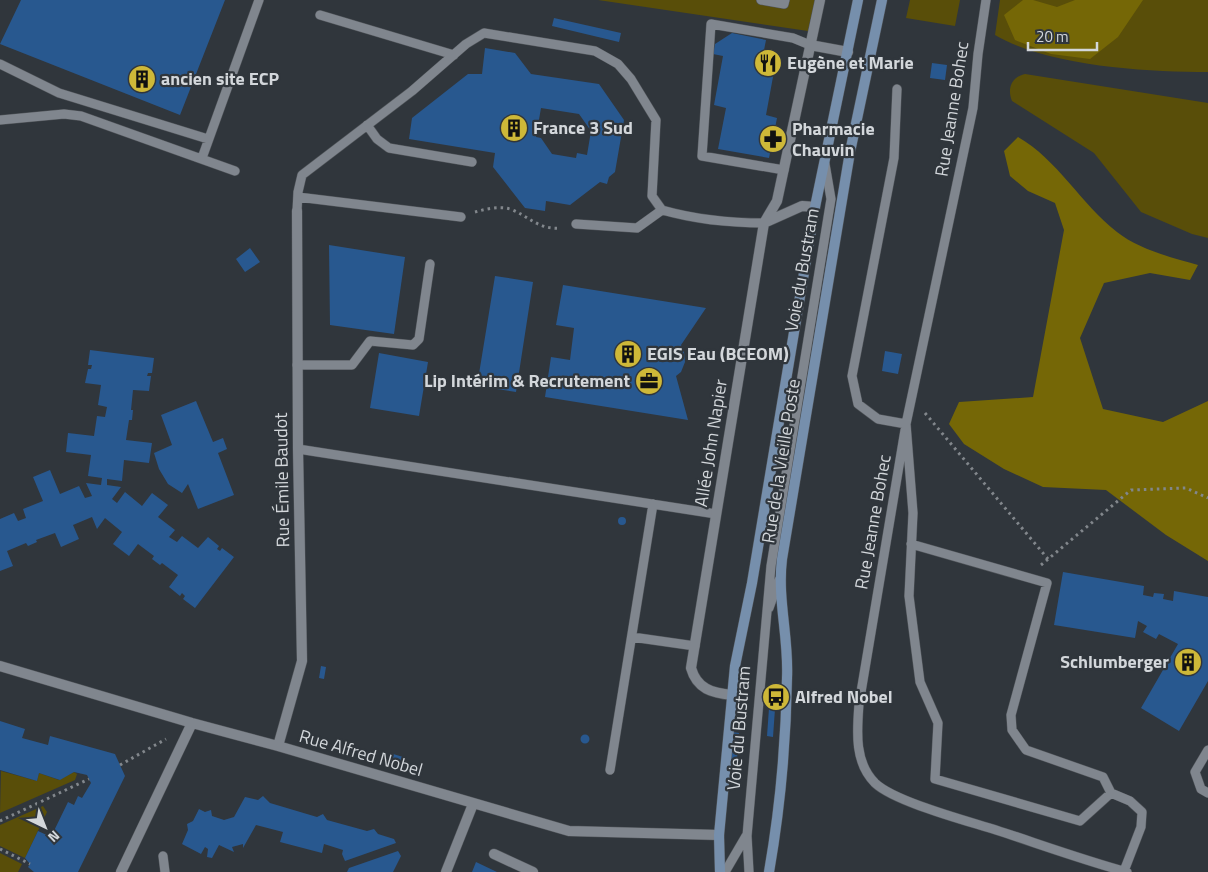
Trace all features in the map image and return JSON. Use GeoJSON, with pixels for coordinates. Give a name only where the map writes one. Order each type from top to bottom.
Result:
{"type":"FeatureCollection","features":[{"type":"Feature","properties":{"kind":"main road","name":"Rue de la Vieille Poste"},"geometry":{"type":"LineString","coordinates":[[720,872],[719,835],[738,649],[752,583],[815,207],[858,0]]}},
{"type":"Feature","properties":{"kind":"main road","name":"Rue de la Vieille Poste"},"geometry":{"type":"LineString","coordinates":[[770,872],[776,833],[788,677],[780,578],[848,161],[863,82],[882,0]]}},
{"type":"Feature","properties":{"kind":"street"},"geometry":{"type":"LineString","coordinates":[[764,223],[777,201],[820,0]]}},
{"type":"Feature","properties":{"kind":"street"},"geometry":{"type":"LineString","coordinates":[[810,45],[848,52]]}},
{"type":"Feature","properties":{"kind":"street"},"geometry":{"type":"LineString","coordinates":[[764,223],[802,206],[815,207]]}},
{"type":"Feature","properties":{"kind":"street","name":"Rue Émile Baudot"},"geometry":{"type":"LineString","coordinates":[[278,746],[302,661],[297,365],[297,211]]}},
{"type":"Feature","properties":{"kind":"street","name":"Allée John Napier"},"geometry":{"type":"LineString","coordinates":[[732,695],[711,692],[698,684],[691,668],[764,223]]}},
{"type":"Feature","properties":{"kind":"street","name":"Rue Alfred Nobel"},"geometry":{"type":"LineString","coordinates":[[0,666],[569,831],[719,835]]}},
{"type":"Feature","properties":{"kind":"street"},"geometry":{"type":"LineString","coordinates":[[121,872],[192,723]]}},
{"type":"Feature","properties":{"kind":"street"},"geometry":{"type":"LineString","coordinates":[[446,872],[473,804]]}},
{"type":"Feature","properties":{"kind":"street"},"geometry":{"type":"LineString","coordinates":[[494,854],[533,872]]}},
{"type":"Feature","properties":{"kind":"lane"},"geometry":{"type":"LineString","coordinates":[[202,158],[259,0]]}},
{"type":"Feature","properties":{"kind":"lane"},"geometry":{"type":"LineString","coordinates":[[761,0],[784,4],[785,0]]}},
{"type":"Feature","properties":{"kind":"lane","name":"Rue Jeanne Bohec"},"geometry":{"type":"LineString","coordinates":[[986,0],[973,108],[906,424],[859,704],[856,736],[862,765],[875,783],[892,794],[950,815],[1126,872]]}},
{"type":"Feature","properties":{"kind":"lane"},"geometry":{"type":"LineString","coordinates":[[320,16],[454,55]]}},
{"type":"Feature","properties":{"kind":"lane"},"geometry":{"type":"LineString","coordinates":[[784,170],[702,156],[711,24],[793,38],[810,45]]}},
{"type":"Feature","properties":{"kind":"lane"},"geometry":{"type":"LineString","coordinates":[[297,211],[302,176],[484,33],[595,51],[618,64],[631,79],[656,120],[652,196],[662,210],[740,223],[764,223]]}},
{"type":"Feature","properties":{"kind":"lane"},"geometry":{"type":"LineString","coordinates":[[0,64],[60,92],[208,140]]}},
{"type":"Feature","properties":{"kind":"lane"},"geometry":{"type":"LineString","coordinates":[[897,89],[894,158],[852,376],[858,404],[878,419],[906,424],[913,513],[910,596],[920,682],[938,723],[935,779],[1080,821],[1111,793]]}},
{"type":"Feature","properties":{"kind":"lane"},"geometry":{"type":"LineString","coordinates":[[0,120],[64,114],[81,116],[235,171]]}},
{"type":"Feature","properties":{"kind":"lane"},"geometry":{"type":"LineString","coordinates":[[367,126],[377,139],[389,148],[472,162]]}},
{"type":"Feature","properties":{"kind":"lane","name":"Voie du Bustram"},"geometry":{"type":"LineString","coordinates":[[750,872],[747,836],[764,622],[772,556],[831,199],[824,160]]}},
{"type":"Feature","properties":{"kind":"lane"},"geometry":{"type":"LineString","coordinates":[[298,197],[461,216]]}},
{"type":"Feature","properties":{"kind":"lane"},"geometry":{"type":"LineString","coordinates":[[576,224],[637,228],[662,210]]}},
{"type":"Feature","properties":{"kind":"lane"},"geometry":{"type":"LineString","coordinates":[[297,365],[352,365],[370,342],[414,345],[419,339],[430,264]]}},
{"type":"Feature","properties":{"kind":"lane"},"geometry":{"type":"LineString","coordinates":[[298,449],[716,514]]}},
{"type":"Feature","properties":{"kind":"lane"},"geometry":{"type":"LineString","coordinates":[[610,770],[653,504]]}},
{"type":"Feature","properties":{"kind":"lane"},"geometry":{"type":"LineString","coordinates":[[911,544],[1047,583],[1011,715],[1012,730],[1026,750],[1103,777],[1111,793],[1130,801],[1142,812],[1141,827],[1126,872]]}},
{"type":"Feature","properties":{"kind":"lane","name":"Voie du Bustram"},"geometry":{"type":"LineString","coordinates":[[764,622],[780,578]]}},
{"type":"Feature","properties":{"kind":"lane"},"geometry":{"type":"LineString","coordinates":[[632,637],[695,646]]}},
{"type":"Feature","properties":{"kind":"lane"},"geometry":{"type":"LineString","coordinates":[[1208,750],[1195,772],[1201,789],[1208,793]]}},
{"type":"Feature","properties":{"kind":"lane","name":"Voie du Bustram"},"geometry":{"type":"LineString","coordinates":[[725,872],[747,836]]}},
{"type":"Feature","properties":{"kind":"lane"},"geometry":{"type":"LineString","coordinates":[[163,856],[165,872]]}},
{"type":"Feature","properties":{"kind":"path"},"geometry":{"type":"LineString","coordinates":[[461,216],[499,208],[511,210],[535,224],[559,229],[576,224]]}},
{"type":"Feature","properties":{"kind":"path"},"geometry":{"type":"LineString","coordinates":[[912,397],[1048,559]]}},
{"type":"Feature","properties":{"kind":"path"},"geometry":{"type":"LineString","coordinates":[[1027,577],[1131,490],[1186,488],[1208,498]]}},
{"type":"Feature","properties":{"kind":"path"},"geometry":{"type":"LineString","coordinates":[[120,765],[192,723]]}},
{"type":"Feature","properties":{"kind":"path"},"geometry":{"type":"LineString","coordinates":[[0,821],[89,779]]}},
{"type":"Feature","properties":{"kind":"path"},"geometry":{"type":"LineString","coordinates":[[0,849],[30,864]]}},
{"type":"Feature","properties":{"kind":"shaded area"},"geometry":{"type":"Polygon","coordinates":[[[598,0],[815,0],[808,31],[598,0]]]}},
{"type":"Feature","properties":{"kind":"shaded area"},"geometry":{"type":"Polygon","coordinates":[[[910,0],[960,0],[955,26],[906,18],[910,0]]]}},
{"type":"Feature","properties":{"kind":"shaded area"},"geometry":{"type":"Polygon","coordinates":[[[1000,0],[1208,0],[1208,72],[1156,71],[1098,65],[1042,54],[995,35],[1000,0]]]}},
{"type":"Feature","properties":{"kind":"shaded area"},"geometry":{"type":"Polygon","coordinates":[[[1023,0],[1033,0],[1057,7],[1075,0],[1143,0],[1118,37],[1090,59],[1051,54],[1015,40],[1004,15],[1023,0]]]}},
{"type":"Feature","properties":{"kind":"shaded area"},"geometry":{"type":"Polygon","coordinates":[[[1025,74],[1208,103],[1208,238],[1192,234],[1141,212],[1094,153],[1012,101],[1011,84],[1016,78],[1025,74]]]}},
{"type":"Feature","properties":{"kind":"shaded area"},"geometry":{"type":"Polygon","coordinates":[[[1018,137],[1045,157],[1104,221],[1125,238],[1145,248],[1198,265],[1190,280],[1150,273],[1104,283],[1080,338],[1103,409],[1163,422],[1208,401],[1208,561],[1166,535],[1106,490],[1043,487],[1004,469],[964,444],[949,424],[959,402],[1033,397],[1064,230],[1055,203],[1028,191],[1010,176],[1004,151],[1018,137]]]}},
{"type":"Feature","properties":{"kind":"shaded area"},"geometry":{"type":"Polygon","coordinates":[[[1,771],[37,781],[39,773],[59,780],[74,772],[77,774],[75,780],[0,813],[1,771]]]}},
{"type":"Feature","properties":{"kind":"shaded area"},"geometry":{"type":"Polygon","coordinates":[[[43,806],[47,812],[25,858],[0,846],[0,825],[43,806]]]}},
{"type":"Feature","properties":{"kind":"shaded area"},"geometry":{"type":"Polygon","coordinates":[[[0,853],[22,864],[18,872],[0,872],[0,853]]]}},
{"type":"Feature","properties":{"kind":"building","name":"ancien site ECP"},"geometry":{"type":"Polygon","coordinates":[[[21,0],[225,0],[180,115],[0,44],[21,0]]]}},
{"type":"Feature","properties":{"kind":"building"},"geometry":{"type":"Polygon","coordinates":[[[554,18],[621,33],[619,42],[552,26],[554,18]]]}},
{"type":"Feature","properties":{"kind":"building"},"geometry":{"type":"Polygon","coordinates":[[[732,33],[766,40],[764,50],[775,66],[766,115],[777,118],[769,158],[718,149],[726,108],[714,105],[723,56],[713,54],[715,44],[732,33]]]}},
{"type":"Feature","properties":{"kind":"building","name":"France 3 Sud"},"geometry":{"type":"Polygon","coordinates":[[[485,48],[515,53],[531,74],[599,84],[624,120],[615,172],[609,177],[607,184],[600,182],[570,205],[546,201],[545,211],[525,208],[493,167],[495,153],[409,139],[412,118],[468,74],[482,74],[485,48]],[[541,108],[536,137],[541,138],[552,154],[576,158],[577,153],[587,155],[591,131],[579,114],[541,108]]]}},
{"type":"Feature","properties":{"kind":"building"},"geometry":{"type":"Polygon","coordinates":[[[932,63],[947,65],[945,80],[930,78],[932,63]]]}},
{"type":"Feature","properties":{"kind":"building"},"geometry":{"type":"Polygon","coordinates":[[[329,245],[405,257],[394,334],[330,325],[329,245]]]}},
{"type":"Feature","properties":{"kind":"building"},"geometry":{"type":"Polygon","coordinates":[[[250,248],[260,262],[245,272],[236,259],[250,248]]]}},
{"type":"Feature","properties":{"kind":"building"},"geometry":{"type":"Polygon","coordinates":[[[495,276],[533,282],[516,392],[477,386],[495,276]]]}},
{"type":"Feature","properties":{"kind":"building","name":"EGIS Eau (BCEOM)"},"geometry":{"type":"Polygon","coordinates":[[[563,285],[706,308],[681,345],[685,362],[681,372],[676,376],[688,420],[545,397],[551,357],[570,360],[574,328],[556,325],[563,285]]]}},
{"type":"Feature","properties":{"kind":"building"},"geometry":{"type":"Polygon","coordinates":[[[90,350],[154,358],[152,373],[148,373],[147,376],[151,376],[149,391],[133,390],[132,420],[129,420],[126,440],[152,443],[149,463],[124,460],[122,481],[107,479],[107,485],[121,487],[112,499],[117,503],[125,492],[142,506],[152,493],[168,505],[158,517],[175,530],[169,537],[177,542],[182,536],[198,548],[208,537],[219,546],[217,549],[220,551],[222,548],[234,557],[195,608],[183,599],[185,596],[182,593],[180,596],[169,587],[178,575],[162,563],[160,565],[152,559],[154,556],[138,544],[129,556],[113,544],[122,532],[105,518],[97,529],[92,517],[73,525],[79,539],[61,547],[55,533],[36,540],[37,542],[28,546],[26,543],[7,551],[13,566],[0,571],[0,519],[14,513],[18,521],[26,518],[23,509],[43,501],[33,477],[50,470],[60,494],[79,486],[85,498],[92,496],[86,483],[101,485],[102,478],[88,476],[91,455],[66,452],[68,433],[94,436],[97,416],[105,417],[107,407],[98,405],[101,385],[85,383],[88,369],[91,369],[92,365],[88,365],[90,350]]]}},
{"type":"Feature","properties":{"kind":"building"},"geometry":{"type":"Polygon","coordinates":[[[885,351],[902,354],[898,374],[882,371],[885,351]]]}},
{"type":"Feature","properties":{"kind":"building"},"geometry":{"type":"Polygon","coordinates":[[[379,353],[428,362],[419,416],[370,408],[379,353]]]}},
{"type":"Feature","properties":{"kind":"building"},"geometry":{"type":"Polygon","coordinates":[[[196,401],[213,442],[223,438],[227,449],[218,453],[234,495],[198,509],[188,484],[182,493],[168,484],[159,469],[154,453],[172,445],[161,415],[196,401]]]}},
{"type":"Feature","properties":{"kind":"building"},"geometry":{"type":"Polygon","coordinates":[[[622,517],[626,521],[622,525],[618,521],[622,517]]]}},
{"type":"Feature","properties":{"kind":"building","name":"Schlumberger"},"geometry":{"type":"Polygon","coordinates":[[[1063,572],[1144,586],[1143,595],[1153,597],[1154,593],[1164,594],[1163,599],[1173,601],[1174,591],[1208,597],[1208,681],[1179,731],[1141,708],[1178,644],[1159,634],[1156,639],[1143,632],[1147,626],[1138,621],[1135,638],[1054,625],[1063,572]]]}},
{"type":"Feature","properties":{"kind":"building"},"geometry":{"type":"Polygon","coordinates":[[[321,666],[326,667],[324,679],[319,678],[321,666]]]}},
{"type":"Feature","properties":{"kind":"building"},"geometry":{"type":"Polygon","coordinates":[[[769,708],[775,709],[773,737],[767,736],[769,708]]]}},
{"type":"Feature","properties":{"kind":"building"},"geometry":{"type":"Polygon","coordinates":[[[0,721],[25,729],[22,738],[48,745],[50,736],[115,754],[125,776],[78,872],[34,872],[28,867],[30,864],[25,858],[38,831],[51,837],[68,802],[74,805],[78,796],[82,798],[91,783],[87,775],[74,772],[60,780],[39,773],[37,781],[0,770],[0,721]]]}},
{"type":"Feature","properties":{"kind":"building"},"geometry":{"type":"Polygon","coordinates":[[[733,732],[739,733],[737,761],[731,760],[733,732]]]}},
{"type":"Feature","properties":{"kind":"building"},"geometry":{"type":"Polygon","coordinates":[[[585,735],[589,739],[585,743],[581,739],[585,735]]]}},
{"type":"Feature","properties":{"kind":"building"},"geometry":{"type":"Polygon","coordinates":[[[390,753],[403,757],[402,764],[388,761],[390,753]]]}},
{"type":"Feature","properties":{"kind":"building"},"geometry":{"type":"Polygon","coordinates":[[[263,796],[270,803],[317,817],[323,814],[327,820],[367,831],[374,829],[378,834],[394,839],[396,843],[345,861],[342,854],[343,850],[324,844],[322,853],[280,842],[283,832],[256,825],[243,848],[243,844],[232,847],[234,852],[219,845],[212,858],[207,857],[208,849],[205,847],[201,854],[182,844],[188,830],[187,824],[193,821],[199,809],[205,812],[211,810],[212,816],[224,820],[234,817],[245,797],[258,800],[263,796]]]}},
{"type":"Feature","properties":{"kind":"building"},"geometry":{"type":"Polygon","coordinates":[[[398,851],[401,856],[393,872],[347,872],[349,868],[398,851]]]}},
{"type":"Feature","properties":{"kind":"building"},"geometry":{"type":"Polygon","coordinates":[[[476,862],[497,872],[472,872],[476,862]]]}},
{"type":"Feature","properties":{"kind":"place","name":"Eugène et Marie"},"geometry":{"type":"Point","coordinates":[768,63]}},
{"type":"Feature","properties":{"kind":"place","name":"ancien site ECP"},"geometry":{"type":"Point","coordinates":[142,79]}},
{"type":"Feature","properties":{"kind":"place","name":"France 3 Sud"},"geometry":{"type":"Point","coordinates":[514,128]}},
{"type":"Feature","properties":{"kind":"place","name":"Pharmacie Chauvin"},"geometry":{"type":"Point","coordinates":[773,139]}},
{"type":"Feature","properties":{"kind":"place","name":"EGIS Eau (BCEOM)"},"geometry":{"type":"Point","coordinates":[628,354]}},
{"type":"Feature","properties":{"kind":"place","name":"Lip Intérim & Recrutement"},"geometry":{"type":"Point","coordinates":[649,381]}},
{"type":"Feature","properties":{"kind":"place","name":"Schlumberger"},"geometry":{"type":"Point","coordinates":[1188,662]}},
{"type":"Feature","properties":{"kind":"place","name":"Alfred Nobel"},"geometry":{"type":"Point","coordinates":[776,697]}}]}
